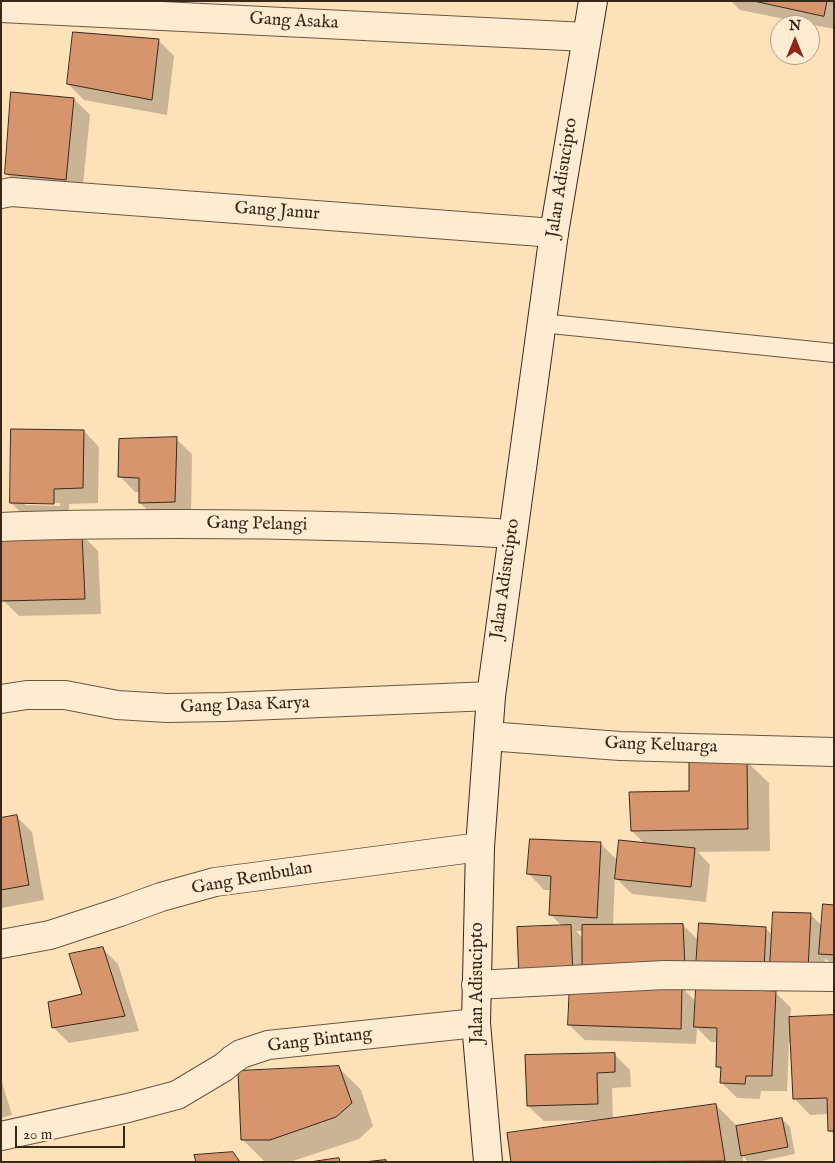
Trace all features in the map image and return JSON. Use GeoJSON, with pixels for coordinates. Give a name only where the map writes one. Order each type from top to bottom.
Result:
{"type":"FeatureCollection","features":[{"type":"Feature","properties":{"kind":"street","name":"Jalan Adisucipto"},"geometry":{"type":"LineString","coordinates":[[488,1162],[476,1023],[476,984],[480,846],[490,696],[554,233],[593,1]]}},
{"type":"Feature","properties":{"kind":"street","name":"Gang Asaka"},"geometry":{"type":"LineString","coordinates":[[1,8],[586,37]]}},
{"type":"Feature","properties":{"kind":"street","name":"Gang Janur"},"geometry":{"type":"LineString","coordinates":[[1,194],[11,192],[554,233]]}},
{"type":"Feature","properties":{"kind":"street","name":"Gang Pelangi"},"geometry":{"type":"LineString","coordinates":[[1,527],[58,524],[257,524],[414,528],[512,534]]}},
{"type":"Feature","properties":{"kind":"street","name":"Gang Dasa Karya"},"geometry":{"type":"LineString","coordinates":[[1,699],[27,695],[65,694],[117,705],[176,708],[490,696]]}},
{"type":"Feature","properties":{"kind":"street","name":"Gang Keluarga"},"geometry":{"type":"LineString","coordinates":[[488,736],[620,746],[834,752]]}},
{"type":"Feature","properties":{"kind":"street","name":"Gang Rembulan"},"geometry":{"type":"LineString","coordinates":[[1,944],[50,935],[161,897],[215,882],[480,846]]}},
{"type":"Feature","properties":{"kind":"street"},"geometry":{"type":"LineString","coordinates":[[476,984],[664,975],[834,977]]}},
{"type":"Feature","properties":{"kind":"street","name":"Gang Bintang"},"geometry":{"type":"LineString","coordinates":[[1,1136],[128,1108],[177,1094],[224,1067],[242,1054],[268,1045],[476,1023]]}},
{"type":"Feature","properties":{"kind":"lane"},"geometry":{"type":"LineString","coordinates":[[541,322],[834,353]]}},
{"type":"Feature","properties":{"kind":"building"},"geometry":{"type":"Polygon","coordinates":[[[754,1],[827,1],[824,16],[754,1]]]}},
{"type":"Feature","properties":{"kind":"building"},"geometry":{"type":"Polygon","coordinates":[[[73,32],[159,39],[152,100],[67,84],[73,32]]]}},
{"type":"Feature","properties":{"kind":"building"},"geometry":{"type":"Polygon","coordinates":[[[11,92],[74,98],[66,180],[5,174],[11,92]]]}},
{"type":"Feature","properties":{"kind":"building"},"geometry":{"type":"Polygon","coordinates":[[[11,429],[84,430],[83,488],[54,489],[54,504],[10,503],[11,429]]]}},
{"type":"Feature","properties":{"kind":"building"},"geometry":{"type":"Polygon","coordinates":[[[177,437],[175,502],[139,503],[139,478],[118,477],[119,439],[177,437]]]}},
{"type":"Feature","properties":{"kind":"building"},"geometry":{"type":"Polygon","coordinates":[[[1,534],[82,534],[85,599],[2,601],[1,534]]]}},
{"type":"Feature","properties":{"kind":"building"},"geometry":{"type":"Polygon","coordinates":[[[747,760],[748,829],[631,831],[629,792],[689,791],[689,761],[747,760]]]}},
{"type":"Feature","properties":{"kind":"building"},"geometry":{"type":"Polygon","coordinates":[[[17,815],[29,885],[1,890],[1,818],[17,815]]]}},
{"type":"Feature","properties":{"kind":"building"},"geometry":{"type":"Polygon","coordinates":[[[530,839],[601,842],[597,918],[549,915],[551,876],[527,874],[530,839]]]}},
{"type":"Feature","properties":{"kind":"building"},"geometry":{"type":"Polygon","coordinates":[[[619,840],[695,848],[691,887],[615,879],[619,840]]]}},
{"type":"Feature","properties":{"kind":"building"},"geometry":{"type":"Polygon","coordinates":[[[823,904],[834,905],[834,955],[819,954],[823,904]]]}},
{"type":"Feature","properties":{"kind":"building"},"geometry":{"type":"Polygon","coordinates":[[[773,912],[811,913],[808,969],[770,967],[773,912]]]}},
{"type":"Feature","properties":{"kind":"building"},"geometry":{"type":"Polygon","coordinates":[[[699,923],[766,927],[764,971],[696,967],[699,923]]]}},
{"type":"Feature","properties":{"kind":"building"},"geometry":{"type":"Polygon","coordinates":[[[683,924],[685,967],[582,969],[582,925],[683,924]]]}},
{"type":"Feature","properties":{"kind":"building"},"geometry":{"type":"Polygon","coordinates":[[[571,925],[573,979],[519,981],[517,927],[571,925]]]}},
{"type":"Feature","properties":{"kind":"building"},"geometry":{"type":"Polygon","coordinates":[[[103,947],[125,1016],[52,1028],[48,1002],[82,994],[69,954],[103,947]]]}},
{"type":"Feature","properties":{"kind":"building"},"geometry":{"type":"Polygon","coordinates":[[[570,982],[682,986],[681,1029],[568,1025],[570,982]]]}},
{"type":"Feature","properties":{"kind":"building"},"geometry":{"type":"Polygon","coordinates":[[[696,988],[776,991],[772,1076],[746,1076],[745,1084],[720,1083],[721,1067],[716,1067],[717,1028],[694,1027],[696,988]]]}},
{"type":"Feature","properties":{"kind":"building"},"geometry":{"type":"Polygon","coordinates":[[[834,1015],[834,1131],[828,1131],[827,1098],[793,1099],[789,1017],[834,1015]]]}},
{"type":"Feature","properties":{"kind":"building"},"geometry":{"type":"Polygon","coordinates":[[[615,1053],[615,1072],[597,1073],[598,1104],[527,1106],[525,1055],[615,1053]]]}},
{"type":"Feature","properties":{"kind":"building"},"geometry":{"type":"Polygon","coordinates":[[[339,1066],[352,1103],[336,1117],[270,1140],[241,1140],[238,1071],[339,1066]]]}},
{"type":"Feature","properties":{"kind":"building"},"geometry":{"type":"Polygon","coordinates":[[[716,1104],[725,1161],[511,1162],[507,1133],[716,1104]]]}},
{"type":"Feature","properties":{"kind":"building"},"geometry":{"type":"Polygon","coordinates":[[[782,1118],[788,1147],[741,1156],[736,1126],[782,1118]]]}},
{"type":"Feature","properties":{"kind":"building"},"geometry":{"type":"Polygon","coordinates":[[[233,1152],[240,1162],[196,1162],[194,1155],[233,1152]]]}},
{"type":"Feature","properties":{"kind":"building"},"geometry":{"type":"Polygon","coordinates":[[[339,1158],[340,1162],[310,1162],[339,1158]]]}},
{"type":"Feature","properties":{"kind":"building"},"geometry":{"type":"Polygon","coordinates":[[[386,1160],[386,1162],[364,1162],[386,1160]]]}}]}
